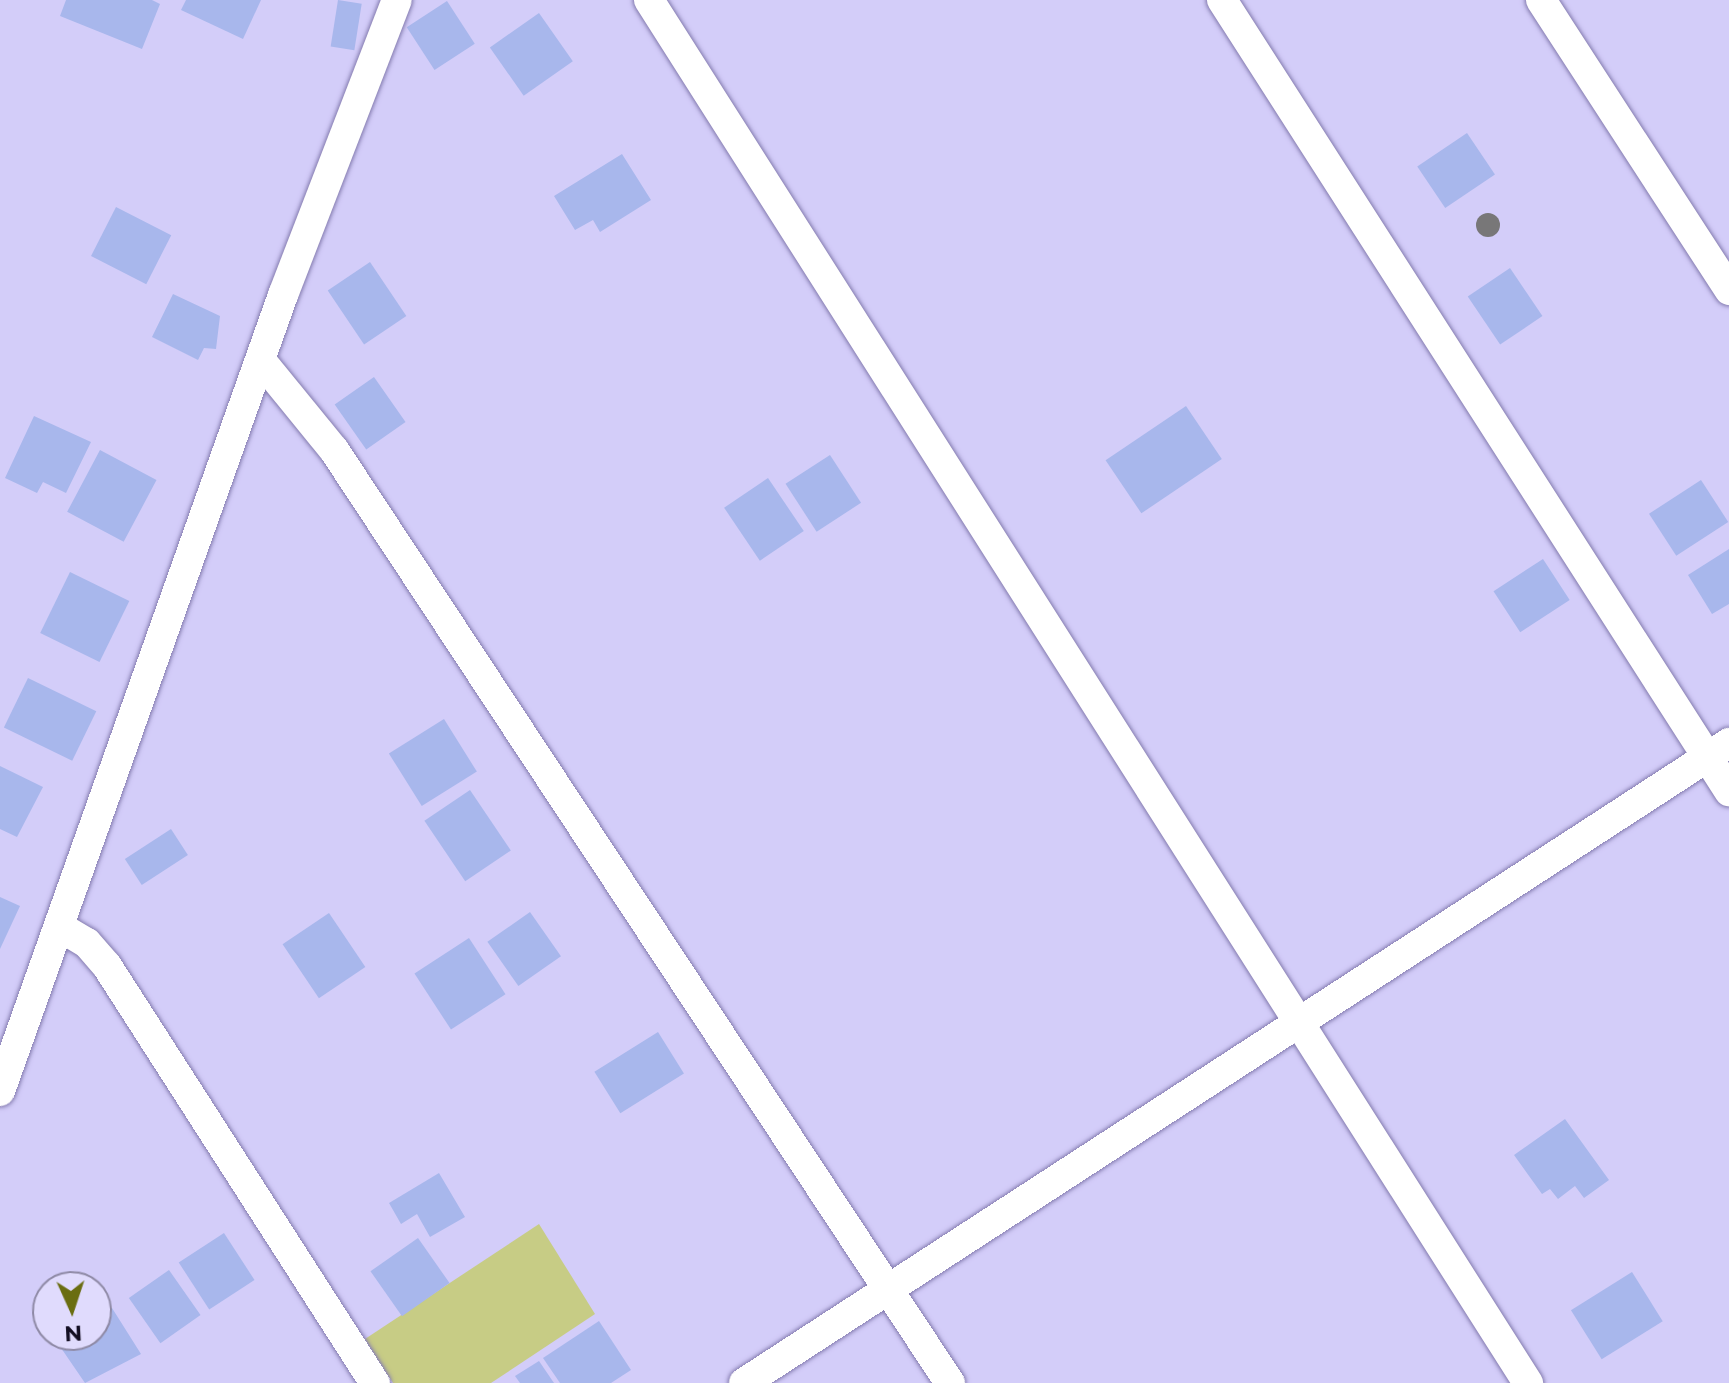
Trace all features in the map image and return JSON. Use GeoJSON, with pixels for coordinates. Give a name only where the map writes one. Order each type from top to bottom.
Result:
{"type":"FeatureCollection","features":[{"type":"Feature","properties":{"kind":"street"},"geometry":{"type":"LineString","coordinates":[[0,1091],[397,0]]}},
{"type":"Feature","properties":{"kind":"street"},"geometry":{"type":"LineString","coordinates":[[649,0],[1528,1383]]}},
{"type":"Feature","properties":{"kind":"street"},"geometry":{"type":"LineString","coordinates":[[1222,0],[1718,750],[1729,791]]}},
{"type":"Feature","properties":{"kind":"street"},"geometry":{"type":"LineString","coordinates":[[1541,0],[1729,290]]}},
{"type":"Feature","properties":{"kind":"street"},"geometry":{"type":"LineString","coordinates":[[263,363],[334,450],[950,1383]]}},
{"type":"Feature","properties":{"kind":"street"},"geometry":{"type":"LineString","coordinates":[[744,1383],[1296,1020],[1718,750]]}},
{"type":"Feature","properties":{"kind":"street"},"geometry":{"type":"LineString","coordinates":[[60,927],[87,943],[107,966],[375,1383]]}},
{"type":"Feature","properties":{"kind":"green space"},"geometry":{"type":"Polygon","coordinates":[[[539,1224],[595,1314],[491,1383],[393,1383],[365,1339],[539,1224]]]}},
{"type":"Feature","properties":{"kind":"building"},"geometry":{"type":"Polygon","coordinates":[[[66,0],[152,0],[160,4],[142,49],[60,16],[66,0]]]}},
{"type":"Feature","properties":{"kind":"building"},"geometry":{"type":"Polygon","coordinates":[[[186,0],[261,0],[243,39],[181,10],[186,0]]]}},
{"type":"Feature","properties":{"kind":"building"},"geometry":{"type":"Polygon","coordinates":[[[338,0],[362,4],[354,50],[331,46],[338,0]]]}},
{"type":"Feature","properties":{"kind":"building"},"geometry":{"type":"Polygon","coordinates":[[[447,1],[475,44],[435,70],[407,27],[447,1]]]}},
{"type":"Feature","properties":{"kind":"building"},"geometry":{"type":"Polygon","coordinates":[[[539,13],[573,61],[524,96],[490,47],[539,13]]]}},
{"type":"Feature","properties":{"kind":"building"},"geometry":{"type":"Polygon","coordinates":[[[1467,133],[1495,174],[1445,208],[1417,167],[1467,133]]]}},
{"type":"Feature","properties":{"kind":"building"},"geometry":{"type":"Polygon","coordinates":[[[622,154],[651,200],[600,232],[593,220],[575,230],[554,196],[622,154]]]}},
{"type":"Feature","properties":{"kind":"building"},"geometry":{"type":"Polygon","coordinates":[[[116,207],[171,235],[146,284],[91,256],[116,207]]]}},
{"type":"Feature","properties":{"kind":"building"},"geometry":{"type":"Polygon","coordinates":[[[370,262],[406,316],[364,344],[328,291],[370,262]]]}},
{"type":"Feature","properties":{"kind":"building"},"geometry":{"type":"Polygon","coordinates":[[[1510,268],[1542,316],[1500,345],[1468,297],[1510,268]]]}},
{"type":"Feature","properties":{"kind":"building"},"geometry":{"type":"Polygon","coordinates":[[[173,294],[220,316],[216,349],[204,348],[198,360],[152,337],[173,294]]]}},
{"type":"Feature","properties":{"kind":"building"},"geometry":{"type":"Polygon","coordinates":[[[374,377],[406,422],[366,450],[335,405],[374,377]]]}},
{"type":"Feature","properties":{"kind":"building"},"geometry":{"type":"Polygon","coordinates":[[[1186,406],[1222,459],[1141,513],[1106,460],[1186,406]]]}},
{"type":"Feature","properties":{"kind":"building"},"geometry":{"type":"Polygon","coordinates":[[[34,416],[91,442],[66,493],[43,482],[37,493],[5,478],[34,416]]]}},
{"type":"Feature","properties":{"kind":"building"},"geometry":{"type":"Polygon","coordinates":[[[100,450],[157,480],[124,542],[67,512],[100,450]]]}},
{"type":"Feature","properties":{"kind":"building"},"geometry":{"type":"Polygon","coordinates":[[[830,455],[861,503],[817,532],[786,484],[830,455]]]}},
{"type":"Feature","properties":{"kind":"building"},"geometry":{"type":"Polygon","coordinates":[[[768,478],[804,531],[760,561],[724,508],[768,478]]]}},
{"type":"Feature","properties":{"kind":"building"},"geometry":{"type":"Polygon","coordinates":[[[1701,480],[1728,522],[1676,556],[1649,514],[1701,480]]]}},
{"type":"Feature","properties":{"kind":"building"},"geometry":{"type":"Polygon","coordinates":[[[1729,549],[1729,604],[1712,614],[1688,575],[1729,549]]]}},
{"type":"Feature","properties":{"kind":"building"},"geometry":{"type":"Polygon","coordinates":[[[1543,559],[1570,600],[1520,632],[1494,591],[1543,559]]]}},
{"type":"Feature","properties":{"kind":"building"},"geometry":{"type":"Polygon","coordinates":[[[70,572],[129,601],[100,662],[40,633],[70,572]]]}},
{"type":"Feature","properties":{"kind":"building"},"geometry":{"type":"Polygon","coordinates":[[[28,678],[96,711],[72,761],[4,727],[28,678]]]}},
{"type":"Feature","properties":{"kind":"building"},"geometry":{"type":"Polygon","coordinates":[[[444,719],[477,772],[422,806],[389,753],[444,719]]]}},
{"type":"Feature","properties":{"kind":"building"},"geometry":{"type":"Polygon","coordinates":[[[0,766],[43,787],[17,837],[0,829],[0,766]]]}},
{"type":"Feature","properties":{"kind":"building"},"geometry":{"type":"Polygon","coordinates":[[[470,790],[511,851],[465,881],[424,821],[470,790]]]}},
{"type":"Feature","properties":{"kind":"building"},"geometry":{"type":"Polygon","coordinates":[[[171,829],[188,855],[142,885],[125,859],[171,829]]]}},
{"type":"Feature","properties":{"kind":"building"},"geometry":{"type":"Polygon","coordinates":[[[0,897],[20,906],[0,949],[0,897]]]}},
{"type":"Feature","properties":{"kind":"building"},"geometry":{"type":"Polygon","coordinates":[[[530,912],[561,956],[518,986],[487,942],[530,912]]]}},
{"type":"Feature","properties":{"kind":"building"},"geometry":{"type":"Polygon","coordinates":[[[329,913],[365,967],[319,998],[283,944],[329,913]]]}},
{"type":"Feature","properties":{"kind":"building"},"geometry":{"type":"Polygon","coordinates":[[[469,938],[505,994],[451,1030],[414,973],[469,938]]]}},
{"type":"Feature","properties":{"kind":"building"},"geometry":{"type":"Polygon","coordinates":[[[658,1032],[684,1074],[620,1113],[594,1072],[658,1032]]]}},
{"type":"Feature","properties":{"kind":"building"},"geometry":{"type":"Polygon","coordinates":[[[1565,1119],[1609,1180],[1584,1198],[1575,1186],[1558,1199],[1550,1189],[1542,1194],[1514,1155],[1565,1119]]]}},
{"type":"Feature","properties":{"kind":"building"},"geometry":{"type":"Polygon","coordinates":[[[439,1173],[465,1217],[430,1237],[417,1214],[401,1224],[389,1203],[439,1173]]]}},
{"type":"Feature","properties":{"kind":"building"},"geometry":{"type":"Polygon","coordinates":[[[224,1233],[254,1280],[209,1309],[179,1262],[224,1233]]]}},
{"type":"Feature","properties":{"kind":"building"},"geometry":{"type":"Polygon","coordinates":[[[418,1238],[450,1283],[402,1316],[370,1271],[418,1238]]]}},
{"type":"Feature","properties":{"kind":"building"},"geometry":{"type":"Polygon","coordinates":[[[169,1270],[201,1315],[160,1343],[129,1298],[169,1270]]]}},
{"type":"Feature","properties":{"kind":"building"},"geometry":{"type":"Polygon","coordinates":[[[1632,1272],[1663,1321],[1602,1359],[1571,1310],[1632,1272]]]}},
{"type":"Feature","properties":{"kind":"building"},"geometry":{"type":"Polygon","coordinates":[[[112,1308],[141,1354],[85,1383],[63,1351],[112,1351],[112,1308]]]}},
{"type":"Feature","properties":{"kind":"building"},"geometry":{"type":"Polygon","coordinates":[[[599,1321],[631,1370],[611,1383],[560,1383],[543,1358],[599,1321]]]}},
{"type":"Feature","properties":{"kind":"building"},"geometry":{"type":"Polygon","coordinates":[[[539,1361],[554,1383],[520,1383],[515,1376],[539,1361]]]}}]}
